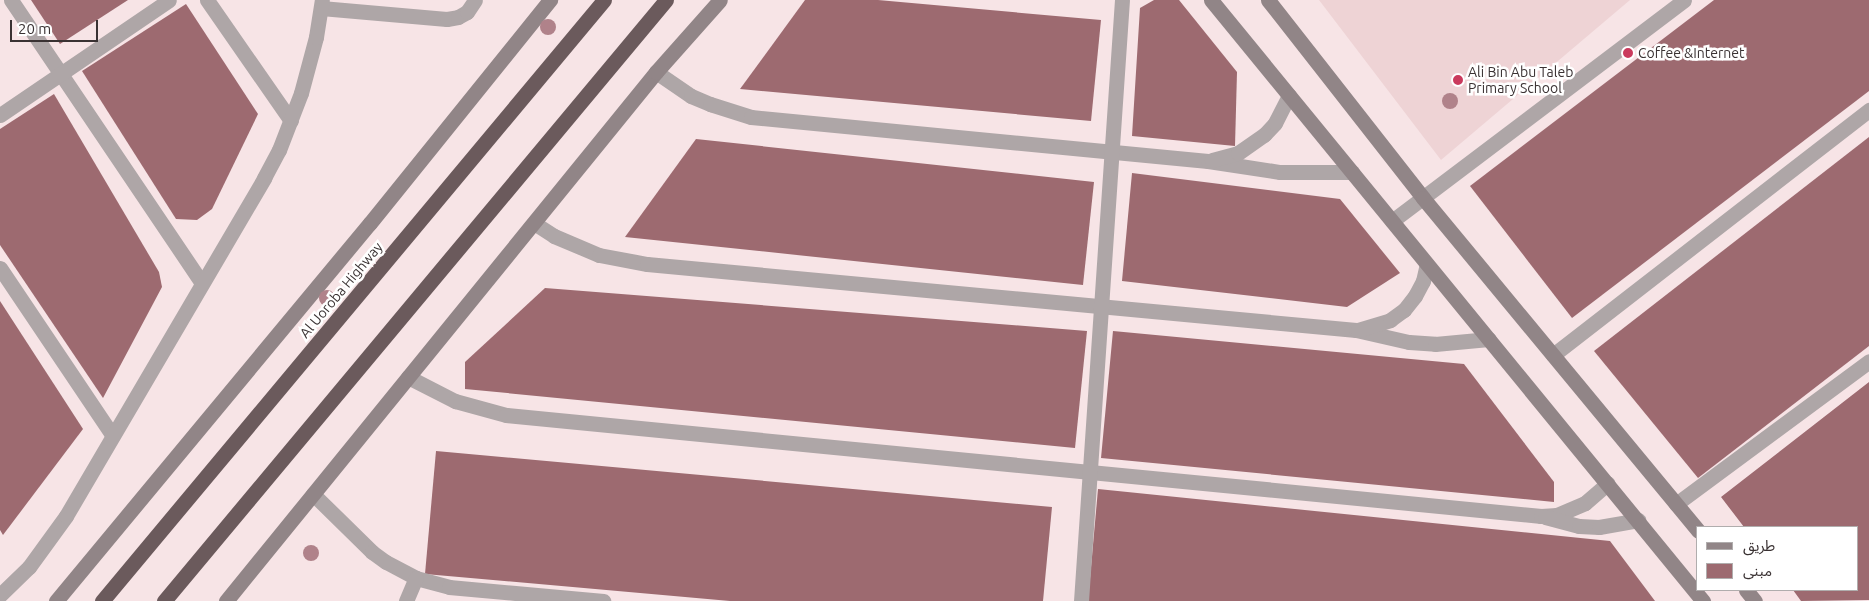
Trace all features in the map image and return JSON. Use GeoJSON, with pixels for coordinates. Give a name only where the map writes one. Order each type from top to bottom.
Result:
{"type":"FeatureCollection","features":[{"type":"Feature","properties":{"kind":"highway","name":"Al Uoroba Highway"},"geometry":{"type":"LineString","coordinates":[[102,601],[604,0]]}},
{"type":"Feature","properties":{"kind":"highway"},"geometry":{"type":"LineString","coordinates":[[164,601],[666,0]]}},
{"type":"Feature","properties":{"kind":"main road","name":"Al Uoroba Highway"},"geometry":{"type":"LineString","coordinates":[[56,601],[352,246],[550,0]]}},
{"type":"Feature","properties":{"kind":"main road"},"geometry":{"type":"LineString","coordinates":[[226,601],[656,72],[720,0]]}},
{"type":"Feature","properties":{"kind":"main road"},"geometry":{"type":"LineString","coordinates":[[1211,0],[1703,601]]}},
{"type":"Feature","properties":{"kind":"main road"},"geometry":{"type":"LineString","coordinates":[[1268,0],[1423,198],[1696,529]]}},
{"type":"Feature","properties":{"kind":"main road"},"geometry":{"type":"LineString","coordinates":[[1747,591],[1755,601]]}},
{"type":"Feature","properties":{"kind":"street"},"geometry":{"type":"LineString","coordinates":[[11,0],[202,283]]}},
{"type":"Feature","properties":{"kind":"street"},"geometry":{"type":"LineString","coordinates":[[0,115],[169,0]]}},
{"type":"Feature","properties":{"kind":"street"},"geometry":{"type":"LineString","coordinates":[[207,0],[291,121]]}},
{"type":"Feature","properties":{"kind":"street"},"geometry":{"type":"LineString","coordinates":[[2,588],[49,542],[264,178],[291,121],[309,65],[322,4],[447,19],[458,18],[467,12],[475,0]]}},
{"type":"Feature","properties":{"kind":"street"},"geometry":{"type":"LineString","coordinates":[[1081,601],[1122,0]]}},
{"type":"Feature","properties":{"kind":"street"},"geometry":{"type":"LineString","coordinates":[[1392,221],[1684,0]]}},
{"type":"Feature","properties":{"kind":"street"},"geometry":{"type":"LineString","coordinates":[[656,72],[691,96],[751,117],[1208,161],[1280,172],[1352,172]]}},
{"type":"Feature","properties":{"kind":"street"},"geometry":{"type":"LineString","coordinates":[[1208,161],[1238,153],[1252,145],[1275,123],[1289,95]]}},
{"type":"Feature","properties":{"kind":"street"},"geometry":{"type":"LineString","coordinates":[[1552,355],[1869,110]]}},
{"type":"Feature","properties":{"kind":"street"},"geometry":{"type":"LineString","coordinates":[[534,223],[577,246],[599,255],[639,263],[1356,330],[1382,337],[1436,344],[1489,339]]}},
{"type":"Feature","properties":{"kind":"street"},"geometry":{"type":"LineString","coordinates":[[1356,330],[1374,327],[1390,320],[1404,310],[1415,296],[1423,281],[1427,264]]}},
{"type":"Feature","properties":{"kind":"street"},"geometry":{"type":"LineString","coordinates":[[0,268],[113,436]]}},
{"type":"Feature","properties":{"kind":"street"},"geometry":{"type":"LineString","coordinates":[[1676,504],[1869,361]]}},
{"type":"Feature","properties":{"kind":"street"},"geometry":{"type":"LineString","coordinates":[[408,377],[455,401],[506,415],[1541,516],[1560,522],[1599,527],[1638,520]]}},
{"type":"Feature","properties":{"kind":"street"},"geometry":{"type":"LineString","coordinates":[[1541,516],[1557,514],[1585,503],[1608,484]]}},
{"type":"Feature","properties":{"kind":"street"},"geometry":{"type":"LineString","coordinates":[[313,494],[372,552],[400,571],[416,578],[449,587],[603,601]]}},
{"type":"Feature","properties":{"kind":"street"},"geometry":{"type":"LineString","coordinates":[[406,601],[416,578]]}},
{"type":"Feature","properties":{"kind":"shaded area","name":"Ali Bin Abu Taleb Primary School"},"geometry":{"type":"Polygon","coordinates":[[[1319,0],[1630,0],[1441,160],[1319,0]]]}},
{"type":"Feature","properties":{"kind":"building"},"geometry":{"type":"Polygon","coordinates":[[[31,0],[128,0],[60,44],[31,0]]]}},
{"type":"Feature","properties":{"kind":"building"},"geometry":{"type":"Polygon","coordinates":[[[805,0],[878,0],[1101,20],[1091,121],[740,89],[805,0]]]}},
{"type":"Feature","properties":{"kind":"building"},"geometry":{"type":"Polygon","coordinates":[[[1154,0],[1179,0],[1237,72],[1235,146],[1132,136],[1140,8],[1154,0]]]}},
{"type":"Feature","properties":{"kind":"building"},"geometry":{"type":"Polygon","coordinates":[[[1714,0],[1869,0],[1869,91],[1572,318],[1470,186],[1714,0]]]}},
{"type":"Feature","properties":{"kind":"building"},"geometry":{"type":"Polygon","coordinates":[[[186,4],[258,114],[212,209],[197,220],[176,219],[82,71],[186,4]]]}},
{"type":"Feature","properties":{"kind":"building"},"geometry":{"type":"Polygon","coordinates":[[[54,94],[159,272],[162,287],[103,398],[0,245],[0,129],[54,94]]]}},
{"type":"Feature","properties":{"kind":"building"},"geometry":{"type":"Polygon","coordinates":[[[1869,137],[1869,346],[1698,478],[1594,351],[1869,137]]]}},
{"type":"Feature","properties":{"kind":"building"},"geometry":{"type":"Polygon","coordinates":[[[696,139],[1094,182],[1083,285],[625,237],[696,139]]]}},
{"type":"Feature","properties":{"kind":"building"},"geometry":{"type":"Polygon","coordinates":[[[1132,173],[1340,199],[1400,273],[1347,307],[1122,281],[1132,173]]]}},
{"type":"Feature","properties":{"kind":"building"},"geometry":{"type":"Polygon","coordinates":[[[545,288],[1087,331],[1075,448],[465,389],[465,362],[545,288]]]}},
{"type":"Feature","properties":{"kind":"building"},"geometry":{"type":"Polygon","coordinates":[[[0,301],[83,429],[3,535],[0,530],[0,301]]]}},
{"type":"Feature","properties":{"kind":"building"},"geometry":{"type":"Polygon","coordinates":[[[1113,331],[1464,364],[1554,482],[1554,502],[1101,458],[1113,331]]]}},
{"type":"Feature","properties":{"kind":"building"},"geometry":{"type":"Polygon","coordinates":[[[1869,382],[1869,600],[1801,601],[1794,591],[1859,591],[1859,526],[1743,526],[1721,497],[1869,382]]]}},
{"type":"Feature","properties":{"kind":"building"},"geometry":{"type":"Polygon","coordinates":[[[436,451],[1052,507],[1043,601],[730,601],[425,574],[436,451]]]}},
{"type":"Feature","properties":{"kind":"building"},"geometry":{"type":"Polygon","coordinates":[[[1098,489],[1610,541],[1655,601],[1088,601],[1098,489]]]}},
{"type":"Feature","properties":{"kind":"place","name":"Coffee &Internet"},"geometry":{"type":"Point","coordinates":[1628,53]}},
{"type":"Feature","properties":{"kind":"place","name":"Ali Bin Abu Taleb Primary School"},"geometry":{"type":"Point","coordinates":[1458,80]}}]}
